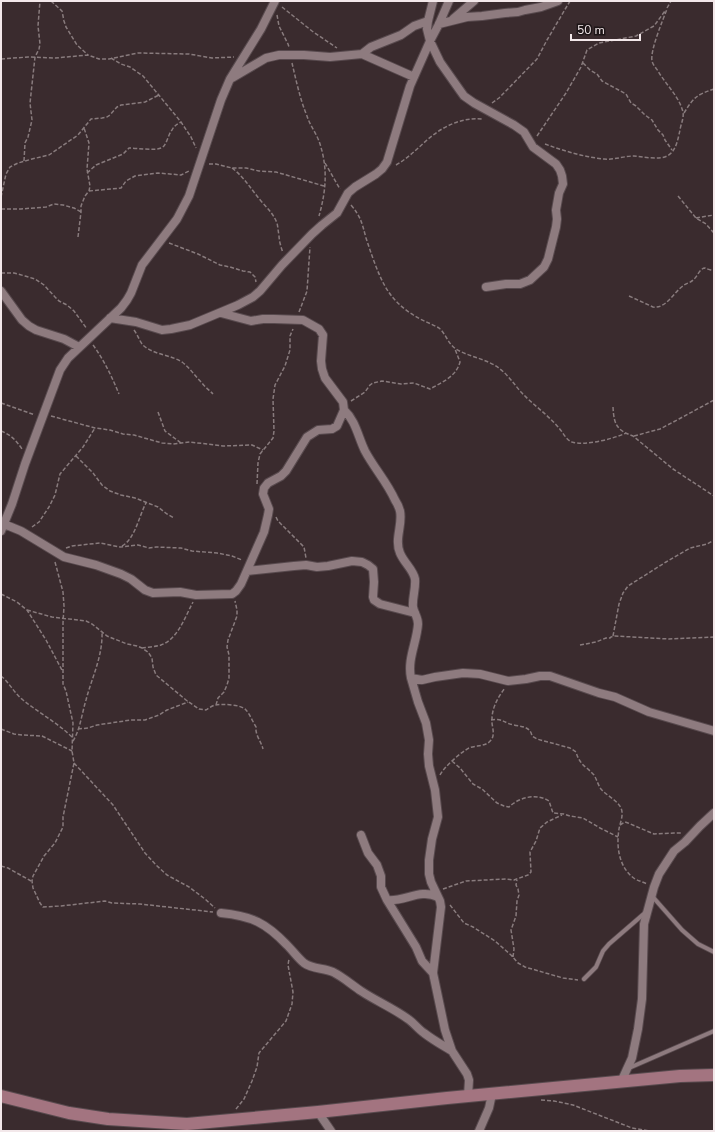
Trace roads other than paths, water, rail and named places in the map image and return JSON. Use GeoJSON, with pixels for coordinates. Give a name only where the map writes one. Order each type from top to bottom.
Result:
{"type":"FeatureCollection","features":[{"type":"Feature","properties":{"kind":"street"},"geometry":{"type":"LineString","coordinates":[[222,312],[251,321],[263,319],[303,320],[319,329],[322,335],[322,369],[325,378],[343,402],[344,410],[337,426],[318,430],[307,437],[286,471],[281,476],[268,483],[264,488],[263,494],[269,509],[264,532],[241,584],[236,591],[224,595],[196,595],[180,592],[153,592],[145,590],[131,579],[121,574],[96,565],[64,557],[21,531],[3,527],[60,370],[68,358],[127,300],[142,265],[177,219],[189,196],[220,100],[230,79],[261,29],[275,1]]}},
{"type":"Feature","properties":{"kind":"street"},"geometry":{"type":"LineString","coordinates":[[433,1],[427,29],[430,41],[440,62],[461,92],[474,103],[524,132],[533,147],[556,164],[562,176],[563,184],[559,193],[556,210],[557,219],[548,259],[544,267],[530,280],[520,284],[506,284],[486,287]]}},
{"type":"Feature","properties":{"kind":"street"},"geometry":{"type":"LineString","coordinates":[[110,318],[136,322],[166,330],[190,325],[222,312],[248,300],[260,291],[314,232],[337,213],[348,193],[376,174],[387,162],[406,97],[449,1]]}},
{"type":"Feature","properties":{"kind":"street"},"geometry":{"type":"LineString","coordinates":[[452,20],[474,1]]}},
{"type":"Feature","properties":{"kind":"street"},"geometry":{"type":"LineString","coordinates":[[439,24],[467,17],[518,12],[558,1]]}},
{"type":"Feature","properties":{"kind":"street"},"geometry":{"type":"LineString","coordinates":[[362,54],[371,47],[401,35],[414,26],[428,21]]}},
{"type":"Feature","properties":{"kind":"street"},"geometry":{"type":"LineString","coordinates":[[230,79],[266,58],[279,55],[330,57],[362,54],[414,77]]}},
{"type":"Feature","properties":{"kind":"street"},"geometry":{"type":"LineString","coordinates":[[1,291],[22,320],[29,326],[36,330],[64,338],[79,347]]}},
{"type":"Feature","properties":{"kind":"street"},"geometry":{"type":"LineString","coordinates":[[344,410],[350,415],[364,450],[399,507],[398,544],[400,553],[411,569],[415,578],[413,607],[418,617],[418,624],[409,670],[418,702],[426,723],[429,740],[429,766],[434,783],[438,817],[432,839],[429,860],[429,874],[431,882],[441,907],[433,973],[445,1030],[452,1051],[467,1074],[468,1096]]}},
{"type":"Feature","properties":{"kind":"street"},"geometry":{"type":"LineString","coordinates":[[248,569],[306,565],[317,567],[352,561],[362,562],[368,564],[373,569],[374,582],[372,597],[374,600],[380,604],[415,613]]}},
{"type":"Feature","properties":{"kind":"street"},"geometry":{"type":"LineString","coordinates":[[411,678],[422,680],[456,674],[474,674],[493,676],[511,681],[540,676],[550,676],[615,697],[649,712],[714,731]]}},
{"type":"Feature","properties":{"kind":"street"},"geometry":{"type":"LineString","coordinates":[[621,1082],[632,1058],[638,1029],[642,999],[644,924],[652,891],[659,874],[674,851],[714,813]]}},
{"type":"Feature","properties":{"kind":"street"},"geometry":{"type":"LineString","coordinates":[[361,835],[368,853],[377,865],[381,887],[387,900],[416,947],[422,961],[433,973]]}},
{"type":"Feature","properties":{"kind":"street"},"geometry":{"type":"LineString","coordinates":[[387,900],[395,901],[430,893],[437,895]]}},
{"type":"Feature","properties":{"kind":"street"},"geometry":{"type":"LineString","coordinates":[[221,913],[236,914],[252,918],[266,925],[275,932],[305,964],[333,972],[362,992],[409,1019],[434,1041],[452,1051]]}},
{"type":"Feature","properties":{"kind":"street"},"geometry":{"type":"LineString","coordinates":[[1,1096],[69,1113],[172,1127],[187,1124],[468,1096],[680,1076],[714,1075]]}},
{"type":"Feature","properties":{"kind":"street"},"geometry":{"type":"LineString","coordinates":[[479,1131],[489,1108],[492,1094]]}},
{"type":"Feature","properties":{"kind":"street"},"geometry":{"type":"LineString","coordinates":[[318,1112],[331,1131]]}},
{"type":"Feature","properties":{"kind":"lane"},"geometry":{"type":"LineString","coordinates":[[652,891],[682,930],[698,944],[714,952]]}},
{"type":"Feature","properties":{"kind":"lane"},"geometry":{"type":"LineString","coordinates":[[584,979],[596,967],[603,951],[609,944],[646,912]]}},
{"type":"Feature","properties":{"kind":"lane"},"geometry":{"type":"LineString","coordinates":[[628,1068],[714,1032]]}}]}
